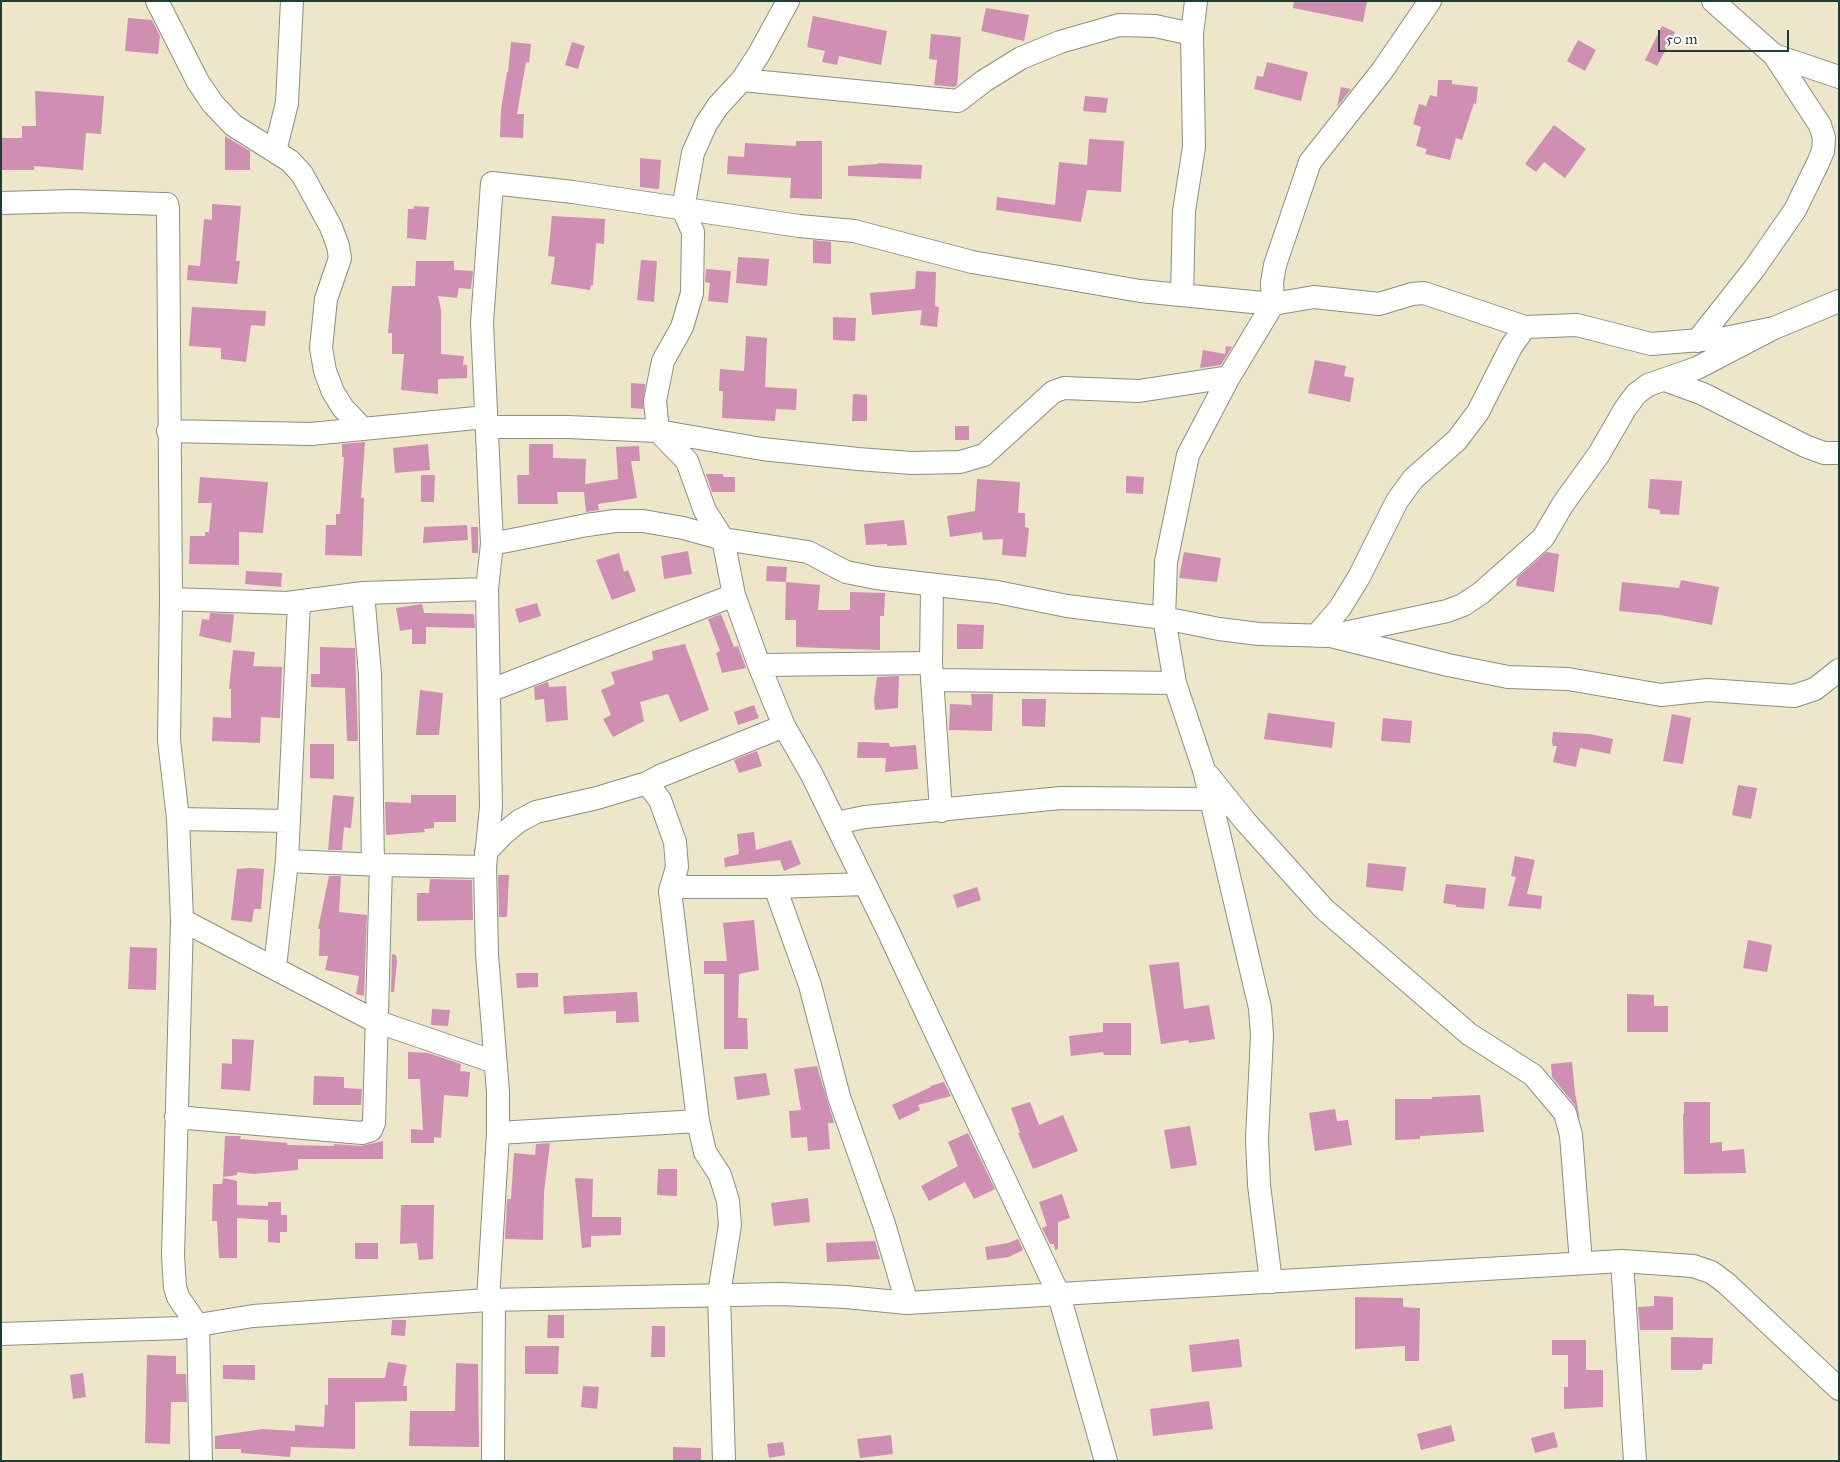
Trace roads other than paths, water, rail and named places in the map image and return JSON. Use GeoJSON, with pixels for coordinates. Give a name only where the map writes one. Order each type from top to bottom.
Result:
{"type":"FeatureCollection","features":[{"type":"Feature","properties":{"kind":"street"},"geometry":{"type":"LineString","coordinates":[[157,1],[198,82],[213,104],[233,125],[290,160],[302,174],[331,227],[340,258],[326,299],[321,348],[325,371],[333,392],[343,408],[363,429]]}},
{"type":"Feature","properties":{"kind":"street"},"geometry":{"type":"LineString","coordinates":[[275,151],[287,103],[292,1]]}},
{"type":"Feature","properties":{"kind":"street"},"geometry":{"type":"LineString","coordinates":[[788,1],[759,54],[742,80],[718,106],[699,137],[689,166],[683,209],[693,232],[692,293],[682,327],[663,361],[656,401],[658,431],[687,462],[705,511],[723,539],[734,595],[759,665],[784,726],[836,823],[957,1082],[1007,1179],[1059,1295],[1106,1461]]}},
{"type":"Feature","properties":{"kind":"street"},"geometry":{"type":"LineString","coordinates":[[1182,296],[1184,211],[1194,147],[1192,34],[1196,1]]}},
{"type":"Feature","properties":{"kind":"street"},"geometry":{"type":"LineString","coordinates":[[1270,1282],[1258,1167],[1262,1035],[1260,1008],[1204,770],[1175,683],[1164,618],[1166,562],[1188,454],[1229,377],[1273,304],[1272,282],[1275,265],[1310,162],[1382,71],[1430,1]]}},
{"type":"Feature","properties":{"kind":"street"},"geometry":{"type":"LineString","coordinates":[[1697,341],[1754,269],[1795,210],[1823,151],[1824,138],[1820,125],[1774,56],[1712,1]]}},
{"type":"Feature","properties":{"kind":"street"},"geometry":{"type":"LineString","coordinates":[[742,80],[958,101],[984,81],[1021,58],[1060,42],[1119,25],[1156,26],[1192,34]]}},
{"type":"Feature","properties":{"kind":"street"},"geometry":{"type":"LineString","coordinates":[[1774,56],[1839,77]]}},
{"type":"Feature","properties":{"kind":"street"},"geometry":{"type":"LineString","coordinates":[[493,1461],[491,1300],[498,1092],[487,954],[486,859],[491,807],[487,589],[492,544],[482,324],[492,183],[573,192],[799,226],[854,231],[972,262],[1140,291],[1182,296],[1273,304],[1314,297],[1379,304],[1412,294],[1424,293],[1525,327],[1577,325],[1651,344],[1697,341],[1774,328]]}},
{"type":"Feature","properties":{"kind":"street"},"geometry":{"type":"LineString","coordinates":[[1,203],[74,201],[167,204],[171,599],[169,740],[178,819],[182,920],[176,1117],[174,1275],[178,1297],[198,1326],[201,1461]]}},
{"type":"Feature","properties":{"kind":"street"},"geometry":{"type":"LineString","coordinates":[[1323,636],[1447,611],[1463,605],[1481,593],[1543,538],[1563,504],[1599,454],[1624,409],[1636,394],[1648,386],[1696,368],[1774,328],[1839,301]]}},
{"type":"Feature","properties":{"kind":"street"},"geometry":{"type":"LineString","coordinates":[[1323,636],[1359,577],[1397,501],[1413,478],[1462,433],[1478,412],[1511,347],[1525,327]]}},
{"type":"Feature","properties":{"kind":"street"},"geometry":{"type":"LineString","coordinates":[[168,431],[278,434],[487,422],[658,431],[762,449],[858,459],[912,463],[960,462],[984,456],[1053,392],[1064,388],[1139,391],[1229,377]]}},
{"type":"Feature","properties":{"kind":"street"},"geometry":{"type":"LineString","coordinates":[[1665,380],[1703,394],[1805,446],[1824,453],[1839,453]]}},
{"type":"Feature","properties":{"kind":"street"},"geometry":{"type":"LineString","coordinates":[[492,544],[614,521],[643,521],[664,524],[723,539],[808,552],[846,572],[932,586],[997,592],[1067,606],[1164,618],[1219,629],[1259,634],[1323,636],[1500,675],[1585,681],[1661,695],[1708,690],[1794,696],[1815,689],[1839,670]]}},
{"type":"Feature","properties":{"kind":"street"},"geometry":{"type":"LineString","coordinates":[[932,586],[932,672],[941,811]]}},
{"type":"Feature","properties":{"kind":"street"},"geometry":{"type":"LineString","coordinates":[[171,599],[299,602],[363,593],[487,589]]}},
{"type":"Feature","properties":{"kind":"street"},"geometry":{"type":"LineString","coordinates":[[176,1117],[362,1133],[371,1130],[374,1123],[377,865],[370,674],[363,593]]}},
{"type":"Feature","properties":{"kind":"street"},"geometry":{"type":"LineString","coordinates":[[489,691],[734,595]]}},
{"type":"Feature","properties":{"kind":"street"},"geometry":{"type":"LineString","coordinates":[[275,967],[287,861],[299,602]]}},
{"type":"Feature","properties":{"kind":"street"},"geometry":{"type":"LineString","coordinates":[[759,665],[1175,683]]}},
{"type":"Feature","properties":{"kind":"street"},"geometry":{"type":"LineString","coordinates":[[486,859],[503,834],[536,812],[597,798],[647,783],[784,726]]}},
{"type":"Feature","properties":{"kind":"street"},"geometry":{"type":"LineString","coordinates":[[1204,770],[1245,821],[1324,909],[1469,1034],[1533,1075],[1565,1113],[1571,1135],[1581,1263]]}},
{"type":"Feature","properties":{"kind":"street"},"geometry":{"type":"LineString","coordinates":[[647,783],[660,800],[675,842],[677,867],[671,886],[698,1121],[705,1152],[720,1175],[728,1201],[730,1225],[719,1294],[724,1461]]}},
{"type":"Feature","properties":{"kind":"street"},"geometry":{"type":"LineString","coordinates":[[836,823],[865,817],[1061,798],[1210,799]]}},
{"type":"Feature","properties":{"kind":"street"},"geometry":{"type":"LineString","coordinates":[[178,819],[288,821]]}},
{"type":"Feature","properties":{"kind":"street"},"geometry":{"type":"LineString","coordinates":[[287,861],[377,865],[486,859]]}},
{"type":"Feature","properties":{"kind":"street"},"geometry":{"type":"LineString","coordinates":[[671,886],[775,887],[865,884]]}},
{"type":"Feature","properties":{"kind":"street"},"geometry":{"type":"LineString","coordinates":[[775,887],[810,985],[839,1096],[884,1224],[906,1303]]}},
{"type":"Feature","properties":{"kind":"street"},"geometry":{"type":"LineString","coordinates":[[182,920],[375,1021],[495,1062]]}},
{"type":"Feature","properties":{"kind":"street"},"geometry":{"type":"LineString","coordinates":[[498,1133],[698,1121]]}},
{"type":"Feature","properties":{"kind":"street"},"geometry":{"type":"LineString","coordinates":[[1622,1261],[1635,1461]]}},
{"type":"Feature","properties":{"kind":"street"},"geometry":{"type":"LineString","coordinates":[[1,1334],[198,1326],[254,1316],[491,1300],[719,1294],[811,1295],[906,1303],[1622,1261],[1693,1266],[1711,1272],[1726,1283],[1839,1389]]}}]}
